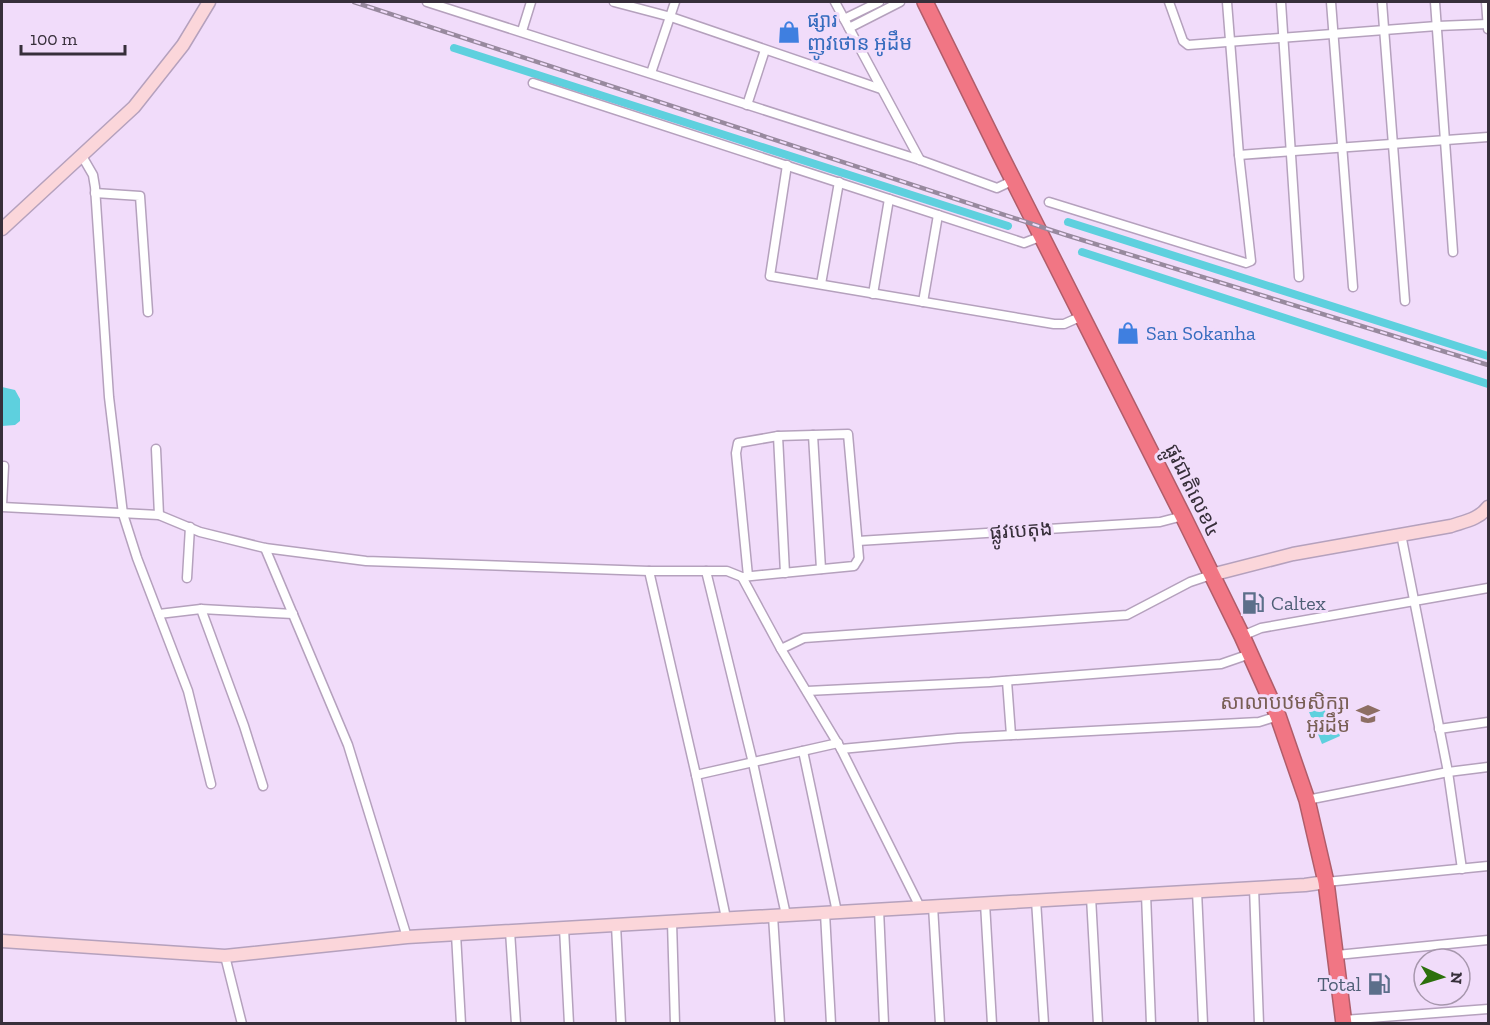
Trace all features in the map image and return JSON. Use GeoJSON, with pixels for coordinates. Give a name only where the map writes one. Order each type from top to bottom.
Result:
{"type":"FeatureCollection","features":[{"type":"Feature","properties":{"kind":"highway","name":"ផ្លូវជាតិលេខ៤"},"geometry":{"type":"LineString","coordinates":[[925,2],[1183,516],[1242,636],[1278,716],[1307,800],[1326,882],[1344,1022]]}},
{"type":"Feature","properties":{"kind":"street"},"geometry":{"type":"LineString","coordinates":[[2,229],[144,96],[183,45],[209,2]]}},
{"type":"Feature","properties":{"kind":"street"},"geometry":{"type":"LineString","coordinates":[[427,2],[920,160],[997,188],[1014,180]]}},
{"type":"Feature","properties":{"kind":"street"},"geometry":{"type":"LineString","coordinates":[[522,31],[531,2]]}},
{"type":"Feature","properties":{"kind":"street"},"geometry":{"type":"LineString","coordinates":[[614,2],[671,17],[881,90]]}},
{"type":"Feature","properties":{"kind":"street"},"geometry":{"type":"LineString","coordinates":[[651,73],[675,2]]}},
{"type":"Feature","properties":{"kind":"street"},"geometry":{"type":"LineString","coordinates":[[835,2],[920,160]]}},
{"type":"Feature","properties":{"kind":"street"},"geometry":{"type":"LineString","coordinates":[[847,23],[879,2]]}},
{"type":"Feature","properties":{"kind":"street"},"geometry":{"type":"LineString","coordinates":[[847,23],[900,2]]}},
{"type":"Feature","properties":{"kind":"street"},"geometry":{"type":"LineString","coordinates":[[1169,2],[1185,44],[1188,45],[1488,24]]}},
{"type":"Feature","properties":{"kind":"street"},"geometry":{"type":"LineString","coordinates":[[1049,202],[1246,262],[1251,261],[1239,155],[1227,2]]}},
{"type":"Feature","properties":{"kind":"street"},"geometry":{"type":"LineString","coordinates":[[1281,2],[1299,277]]}},
{"type":"Feature","properties":{"kind":"street"},"geometry":{"type":"LineString","coordinates":[[1331,2],[1353,287]]}},
{"type":"Feature","properties":{"kind":"street"},"geometry":{"type":"LineString","coordinates":[[1382,2],[1405,301]]}},
{"type":"Feature","properties":{"kind":"street"},"geometry":{"type":"LineString","coordinates":[[1435,2],[1453,252]]}},
{"type":"Feature","properties":{"kind":"street"},"geometry":{"type":"LineString","coordinates":[[1486,2],[1488,29]]}},
{"type":"Feature","properties":{"kind":"street"},"geometry":{"type":"LineString","coordinates":[[747,105],[765,50]]}},
{"type":"Feature","properties":{"kind":"street"},"geometry":{"type":"LineString","coordinates":[[533,83],[1024,243],[1042,236]]}},
{"type":"Feature","properties":{"kind":"street"},"geometry":{"type":"LineString","coordinates":[[1239,155],[1488,137]]}},
{"type":"Feature","properties":{"kind":"street"},"geometry":{"type":"LineString","coordinates":[[82,156],[93,175],[109,397],[123,514],[134,551],[188,691],[211,784]]}},
{"type":"Feature","properties":{"kind":"street"},"geometry":{"type":"LineString","coordinates":[[787,165],[770,276],[1054,324],[1065,324],[1082,316]]}},
{"type":"Feature","properties":{"kind":"street"},"geometry":{"type":"LineString","coordinates":[[821,284],[839,182]]}},
{"type":"Feature","properties":{"kind":"street"},"geometry":{"type":"LineString","coordinates":[[95,193],[140,196],[148,312]]}},
{"type":"Feature","properties":{"kind":"street"},"geometry":{"type":"LineString","coordinates":[[873,294],[889,199]]}},
{"type":"Feature","properties":{"kind":"street"},"geometry":{"type":"LineString","coordinates":[[924,302],[938,215]]}},
{"type":"Feature","properties":{"kind":"street"},"geometry":{"type":"LineString","coordinates":[[4,466],[2,506],[159,515],[200,532],[265,548],[366,561],[649,571],[727,571],[745,577],[857,564],[858,541],[849,437],[845,434],[777,436],[738,444],[745,577],[781,649],[839,746],[927,907],[940,1023]]}},
{"type":"Feature","properties":{"kind":"street"},"geometry":{"type":"LineString","coordinates":[[813,435],[821,569]]}},
{"type":"Feature","properties":{"kind":"street"},"geometry":{"type":"LineString","coordinates":[[777,436],[785,573]]}},
{"type":"Feature","properties":{"kind":"street"},"geometry":{"type":"LineString","coordinates":[[156,449],[159,515]]}},
{"type":"Feature","properties":{"kind":"street"},"geometry":{"type":"LineString","coordinates":[[781,649],[804,638],[1127,615],[1190,582],[1211,575],[1293,554],[1450,526],[1475,519],[1488,508]]}},
{"type":"Feature","properties":{"kind":"street","name":"ផ្លូវបេតុង"},"geometry":{"type":"LineString","coordinates":[[858,541],[1160,522],[1183,516]]}},
{"type":"Feature","properties":{"kind":"street"},"geometry":{"type":"LineString","coordinates":[[187,579],[190,527]]}},
{"type":"Feature","properties":{"kind":"street"},"geometry":{"type":"LineString","coordinates":[[1401,534],[1448,772],[1462,869]]}},
{"type":"Feature","properties":{"kind":"street"},"geometry":{"type":"LineString","coordinates":[[265,548],[348,745],[408,937]]}},
{"type":"Feature","properties":{"kind":"street"},"geometry":{"type":"LineString","coordinates":[[649,571],[726,918]]}},
{"type":"Feature","properties":{"kind":"street"},"geometry":{"type":"LineString","coordinates":[[706,571],[753,763],[786,915]]}},
{"type":"Feature","properties":{"kind":"street"},"geometry":{"type":"LineString","coordinates":[[1242,636],[1261,628],[1488,588]]}},
{"type":"Feature","properties":{"kind":"street"},"geometry":{"type":"LineString","coordinates":[[159,614],[201,609],[293,614]]}},
{"type":"Feature","properties":{"kind":"street"},"geometry":{"type":"LineString","coordinates":[[201,609],[244,726],[263,786]]}},
{"type":"Feature","properties":{"kind":"street"},"geometry":{"type":"LineString","coordinates":[[807,691],[1007,681],[1221,664],[1250,654]]}},
{"type":"Feature","properties":{"kind":"street"},"geometry":{"type":"LineString","coordinates":[[1007,681],[1011,735]]}},
{"type":"Feature","properties":{"kind":"street"},"geometry":{"type":"LineString","coordinates":[[696,775],[803,751],[839,746],[1258,722],[1278,716]]}},
{"type":"Feature","properties":{"kind":"street"},"geometry":{"type":"LineString","coordinates":[[1439,729],[1488,722]]}},
{"type":"Feature","properties":{"kind":"street"},"geometry":{"type":"LineString","coordinates":[[803,751],[831,912],[831,1023]]}},
{"type":"Feature","properties":{"kind":"street"},"geometry":{"type":"LineString","coordinates":[[1307,800],[1448,772],[1488,767]]}},
{"type":"Feature","properties":{"kind":"street"},"geometry":{"type":"LineString","coordinates":[[2,941],[225,956],[408,937],[1197,891],[1326,882],[1488,866]]}},
{"type":"Feature","properties":{"kind":"street"},"geometry":{"type":"LineString","coordinates":[[1254,887],[1259,1023]]}},
{"type":"Feature","properties":{"kind":"street"},"geometry":{"type":"LineString","coordinates":[[1197,891],[1203,1023]]}},
{"type":"Feature","properties":{"kind":"street"},"geometry":{"type":"LineString","coordinates":[[1146,894],[1151,1023]]}},
{"type":"Feature","properties":{"kind":"street"},"geometry":{"type":"LineString","coordinates":[[1091,897],[1098,1023]]}},
{"type":"Feature","properties":{"kind":"street"},"geometry":{"type":"LineString","coordinates":[[1036,900],[1044,1023]]}},
{"type":"Feature","properties":{"kind":"street"},"geometry":{"type":"LineString","coordinates":[[985,903],[992,1023]]}},
{"type":"Feature","properties":{"kind":"street"},"geometry":{"type":"LineString","coordinates":[[879,909],[884,1023]]}},
{"type":"Feature","properties":{"kind":"street"},"geometry":{"type":"LineString","coordinates":[[773,916],[780,1023]]}},
{"type":"Feature","properties":{"kind":"street"},"geometry":{"type":"LineString","coordinates":[[672,922],[675,1023]]}},
{"type":"Feature","properties":{"kind":"street"},"geometry":{"type":"LineString","coordinates":[[616,925],[621,1023]]}},
{"type":"Feature","properties":{"kind":"street"},"geometry":{"type":"LineString","coordinates":[[564,928],[569,1023]]}},
{"type":"Feature","properties":{"kind":"street"},"geometry":{"type":"LineString","coordinates":[[510,931],[516,1023]]}},
{"type":"Feature","properties":{"kind":"street"},"geometry":{"type":"LineString","coordinates":[[456,934],[460,1023]]}},
{"type":"Feature","properties":{"kind":"street"},"geometry":{"type":"LineString","coordinates":[[1337,955],[1488,940]]}},
{"type":"Feature","properties":{"kind":"street"},"geometry":{"type":"LineString","coordinates":[[225,956],[242,1023]]}},
{"type":"Feature","properties":{"kind":"street"},"geometry":{"type":"LineString","coordinates":[[1344,1022],[1488,1009]]}},
{"type":"Feature","properties":{"kind":"water"},"geometry":{"type":"Polygon","coordinates":[[[2,387],[15,390],[20,399],[20,421],[15,425],[2,426],[2,387]]]}},
{"type":"Feature","properties":{"kind":"water"},"geometry":{"type":"Polygon","coordinates":[[[1323,690],[1340,736],[1322,744],[1303,697],[1323,690]]]}},
{"type":"Feature","properties":{"kind":"waterway"},"geometry":{"type":"LineString","coordinates":[[454,48],[1008,226]]}},
{"type":"Feature","properties":{"kind":"waterway"},"geometry":{"type":"LineString","coordinates":[[1068,222],[1488,356]]}},
{"type":"Feature","properties":{"kind":"waterway"},"geometry":{"type":"LineString","coordinates":[[1082,252],[1488,384]]}},
{"type":"Feature","properties":{"kind":"railway"},"geometry":{"type":"LineString","coordinates":[[354,2],[1066,235],[1488,365]]}},
{"type":"Feature","properties":{"kind":"place","name":"ផ្សារ ញូវថោន អូដឹម"},"geometry":{"type":"Point","coordinates":[789,32]}},
{"type":"Feature","properties":{"kind":"place","name":"San Sokanha"},"geometry":{"type":"Point","coordinates":[1128,333]}},
{"type":"Feature","properties":{"kind":"place","name":"Caltex"},"geometry":{"type":"Point","coordinates":[1253,603]}},
{"type":"Feature","properties":{"kind":"place","name":"សាលាបឋមសិក្សា អូរដឹម"},"geometry":{"type":"Point","coordinates":[1368,714]}},
{"type":"Feature","properties":{"kind":"place","name":"Total"},"geometry":{"type":"Point","coordinates":[1379,984]}}]}
